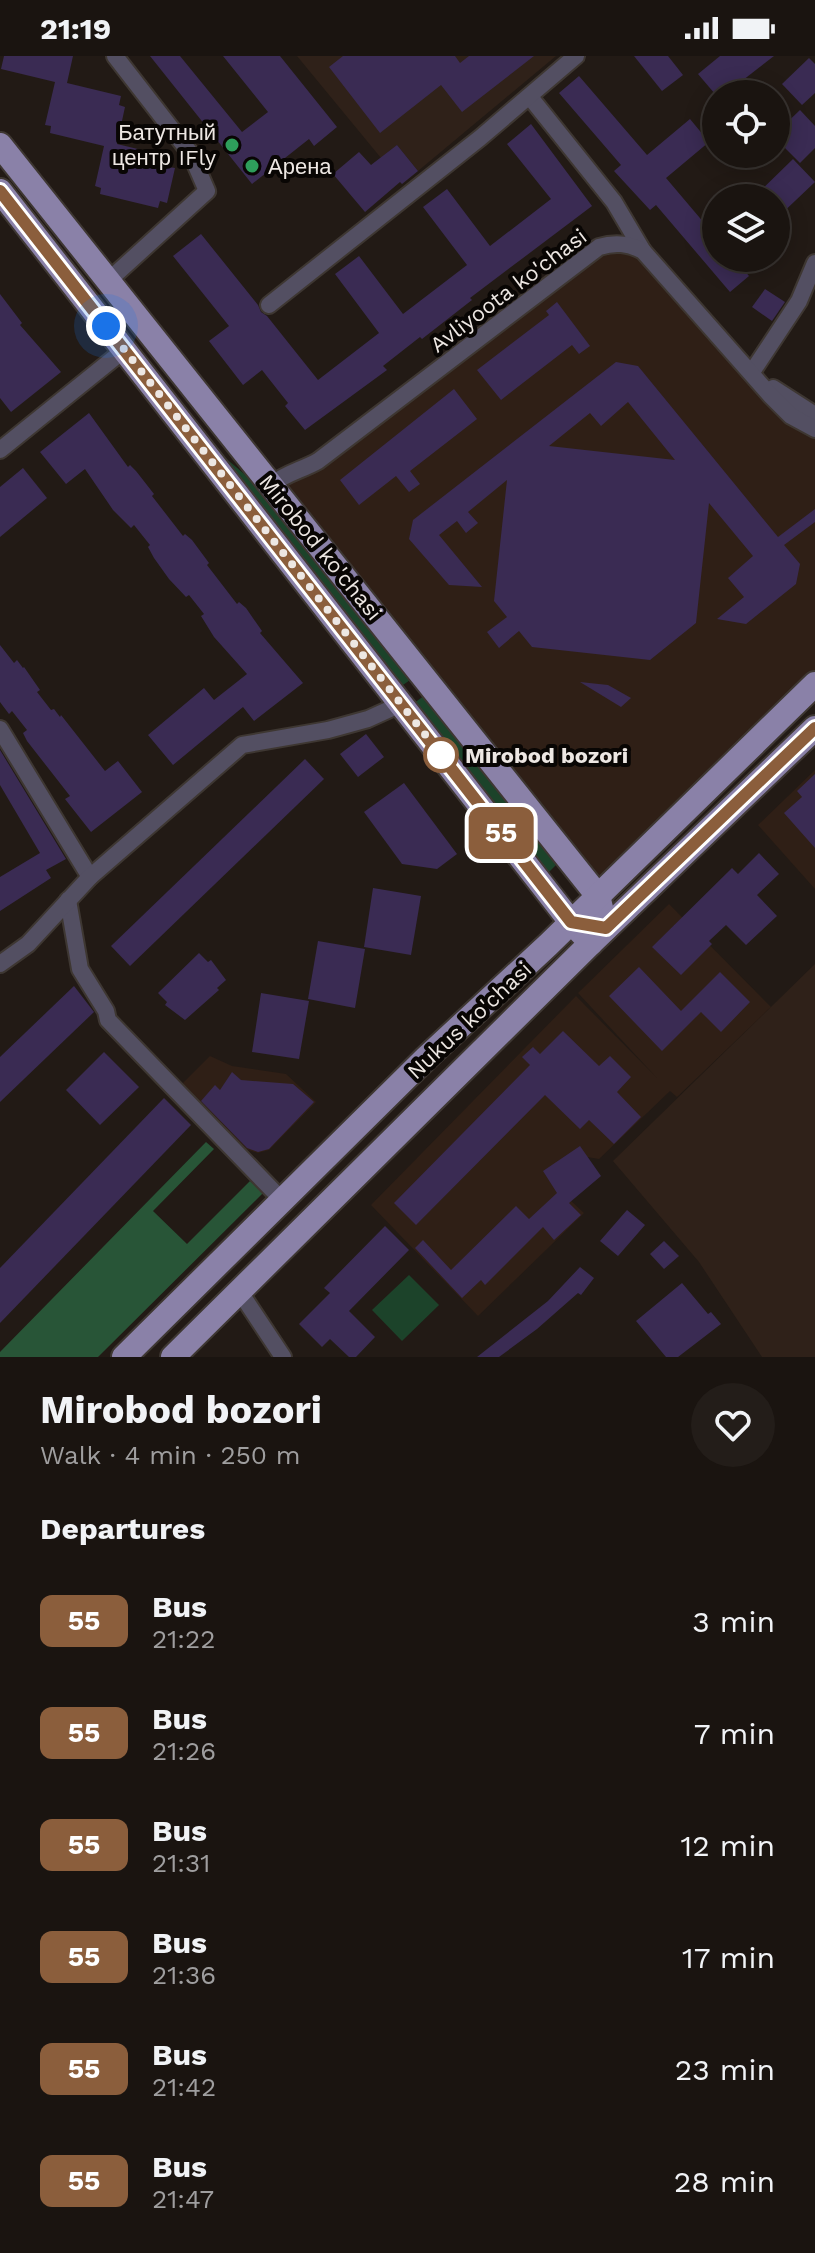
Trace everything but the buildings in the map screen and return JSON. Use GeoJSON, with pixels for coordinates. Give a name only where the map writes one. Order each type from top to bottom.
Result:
{"type":"FeatureCollection","features":[{"type":"Feature","properties":{"kind":"main road","name":"Mirobod ko'chasi"},"geometry":{"type":"LineString","coordinates":[[0,145],[598,896],[598,936]]}},
{"type":"Feature","properties":{"kind":"main road","name":"Mirobod ko'chasi"},"geometry":{"type":"LineString","coordinates":[[0,191],[571,922]]}},
{"type":"Feature","properties":{"kind":"main road"},"geometry":{"type":"LineString","coordinates":[[153,387],[171,384],[178,368]]}},
{"type":"Feature","properties":{"kind":"main road","name":"Nukus ko'chasi"},"geometry":{"type":"LineString","coordinates":[[124,1357],[426,1058],[571,922],[815,684]]}},
{"type":"Feature","properties":{"kind":"main road","name":"Nukus ko'chasi"},"geometry":{"type":"LineString","coordinates":[[173,1357],[598,936],[815,728]]}},
{"type":"Feature","properties":{"kind":"main road"},"geometry":{"type":"LineString","coordinates":[[571,922],[598,936]]}},
{"type":"Feature","properties":{"kind":"street"},"geometry":{"type":"LineString","coordinates":[[108,281],[207,191],[191,154],[115,56]]}},
{"type":"Feature","properties":{"kind":"street"},"geometry":{"type":"LineString","coordinates":[[269,305],[530,97],[576,56]]}},
{"type":"Feature","properties":{"kind":"street"},"geometry":{"type":"LineString","coordinates":[[530,97],[618,209],[643,251],[786,412],[815,429]]}},
{"type":"Feature","properties":{"kind":"street"},"geometry":{"type":"LineString","coordinates":[[599,247],[615,230],[619,220],[618,209]]}},
{"type":"Feature","properties":{"kind":"street","name":"Avliyoota ko'chasi"},"geometry":{"type":"LineString","coordinates":[[271,485],[287,472],[305,469],[318,461],[599,247],[621,243],[643,251]]}},
{"type":"Feature","properties":{"kind":"street"},"geometry":{"type":"LineString","coordinates":[[752,372],[799,301],[815,263]]}},
{"type":"Feature","properties":{"kind":"street"},"geometry":{"type":"LineString","coordinates":[[0,450],[124,350]]}},
{"type":"Feature","properties":{"kind":"street"},"geometry":{"type":"LineString","coordinates":[[752,372],[815,415]]}},
{"type":"Feature","properties":{"kind":"street"},"geometry":{"type":"LineString","coordinates":[[0,964],[28,944],[90,877],[242,745],[328,730],[368,719],[401,704]]}},
{"type":"Feature","properties":{"kind":"street"},"geometry":{"type":"LineString","coordinates":[[0,729],[90,877]]}},
{"type":"Feature","properties":{"kind":"street"},"geometry":{"type":"LineString","coordinates":[[68,900],[80,969],[106,1011],[108,1020],[283,1201]]}},
{"type":"Feature","properties":{"kind":"street"},"geometry":{"type":"LineString","coordinates":[[240,1292],[283,1357]]}},
{"type":"Feature","properties":{"kind":"shaded area"},"geometry":{"type":"Polygon","coordinates":[[[297,56],[556,56],[418,171],[397,145],[381,158],[297,56]]]}},
{"type":"Feature","properties":{"kind":"shaded area","name":"Mirobod bozori"},"geometry":{"type":"Polygon","coordinates":[[[632,245],[752,372],[815,429],[815,684],[598,896],[271,485],[305,469],[599,247],[632,245]]]}},
{"type":"Feature","properties":{"kind":"shaded area"},"geometry":{"type":"Polygon","coordinates":[[[815,770],[815,889],[758,825],[815,770]]]}},
{"type":"Feature","properties":{"kind":"shaded area"},"geometry":{"type":"Polygon","coordinates":[[[669,904],[771,1007],[677,1097],[670,1091],[599,1159],[587,1157],[551,1182],[584,1213],[478,1316],[371,1205],[576,996],[657,1078],[578,993],[669,904]]]}},
{"type":"Feature","properties":{"kind":"shaded area"},"geometry":{"type":"Polygon","coordinates":[[[815,964],[815,1357],[762,1357],[699,1262],[613,1161],[815,964]]]}},
{"type":"Feature","properties":{"kind":"shaded area"},"geometry":{"type":"Polygon","coordinates":[[[210,1056],[232,1066],[286,1074],[316,1102],[269,1150],[258,1153],[245,1149],[190,1099],[183,1083],[210,1056]]]}},
{"type":"Feature","properties":{"kind":"green space"},"geometry":{"type":"Polygon","coordinates":[[[223,456],[255,483],[413,678],[400,687],[244,492],[223,456]]]}},
{"type":"Feature","properties":{"kind":"green space"},"geometry":{"type":"Polygon","coordinates":[[[425,695],[559,862],[548,873],[413,704],[425,695]]]}},
{"type":"Feature","properties":{"kind":"green space"},"geometry":{"type":"Polygon","coordinates":[[[206,1142],[214,1149],[153,1211],[187,1244],[250,1181],[263,1193],[98,1357],[0,1357],[0,1352],[206,1142]]]}},
{"type":"Feature","properties":{"kind":"green space"},"geometry":{"type":"Polygon","coordinates":[[[409,1275],[439,1305],[402,1341],[372,1310],[409,1275]]]}},
{"type":"Feature","properties":{"kind":"bus line","name":"55"},"geometry":{"type":"LineString","coordinates":[[0,191],[571,922],[606,928],[815,728]]}},
{"type":"Feature","properties":{"kind":"place","name":"Батутный центр IFly"},"geometry":{"type":"Point","coordinates":[232,145]}},
{"type":"Feature","properties":{"kind":"place","name":"Арена"},"geometry":{"type":"Point","coordinates":[252,166]}},
{"type":"Feature","properties":{"kind":"place","name":"Mirobod bozori"},"geometry":{"type":"Point","coordinates":[441,755]}},
{"type":"Feature","properties":{"kind":"route"},"geometry":{"type":"LineString","coordinates":[[106,326],[441,755]]}}]}
